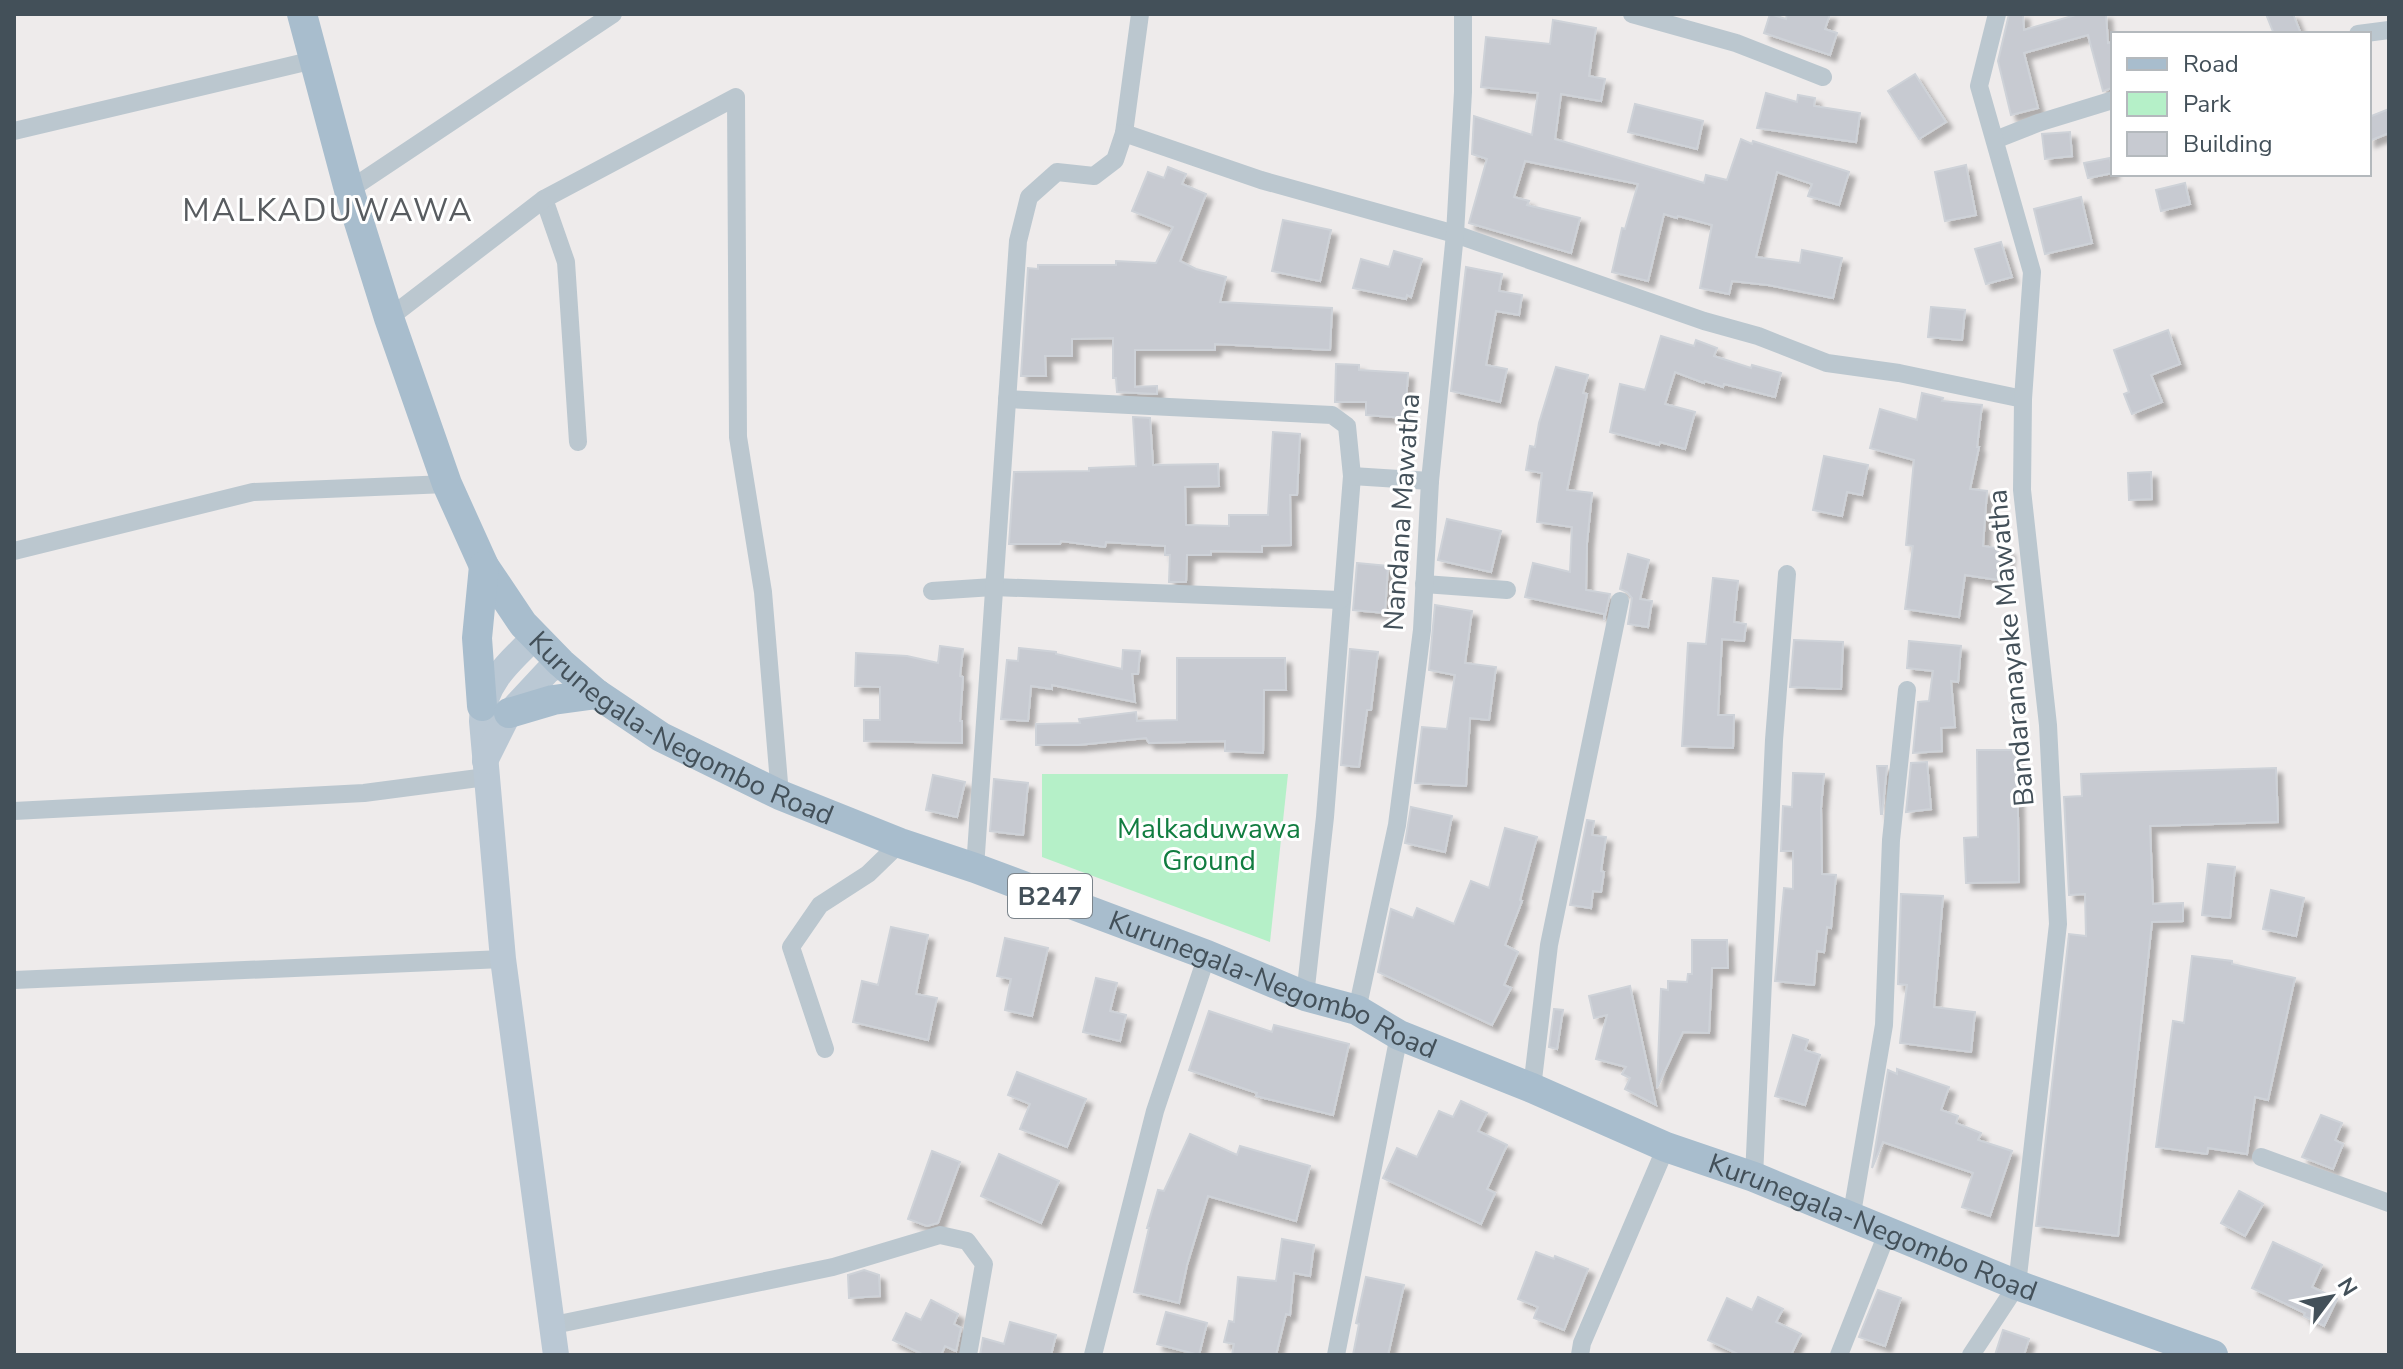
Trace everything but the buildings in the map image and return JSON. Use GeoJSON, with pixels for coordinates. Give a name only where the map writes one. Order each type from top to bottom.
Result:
{"type":"FeatureCollection","features":[{"type":"Feature","properties":{"kind":"main road","name":"Kurunegala-Negombo Road"},"geometry":{"type":"LineString","coordinates":[[302,14],[349,190],[389,318],[447,484],[484,566],[523,624],[597,694],[661,737],[780,795],[900,843],[1207,955],[1305,996],[1357,1010],[1399,1035],[1532,1088],[1666,1147],[1754,1177],[2017,1285],[2213,1355]]}},
{"type":"Feature","properties":{"kind":"main road"},"geometry":{"type":"LineString","coordinates":[[484,566],[477,638],[496,709],[597,694]]}},
{"type":"Feature","properties":{"kind":"street"},"geometry":{"type":"LineString","coordinates":[[349,190],[613,14]]}},
{"type":"Feature","properties":{"kind":"street"},"geometry":{"type":"LineString","coordinates":[[975,868],[1018,241],[1029,197],[1057,172],[1094,176],[1115,160],[1124,133],[1140,14]]}},
{"type":"Feature","properties":{"kind":"street","name":"Nandana Mawatha"},"geometry":{"type":"LineString","coordinates":[[1357,1010],[1397,825],[1422,630],[1430,481],[1455,234],[1463,92],[1463,14]]}},
{"type":"Feature","properties":{"kind":"street"},"geometry":{"type":"LineString","coordinates":[[1632,14],[1736,43],[1823,77]]}},
{"type":"Feature","properties":{"kind":"street","name":"Bandaranayake Mawatha"},"geometry":{"type":"LineString","coordinates":[[1997,14],[1979,86],[2032,272],[2023,399],[2022,490],[2048,725],[2058,924],[2017,1285]]}},
{"type":"Feature","properties":{"kind":"street"},"geometry":{"type":"LineString","coordinates":[[14,131],[314,60]]}},
{"type":"Feature","properties":{"kind":"street"},"geometry":{"type":"LineString","coordinates":[[389,318],[544,199],[736,97],[738,437],[763,592],[780,795]]}},
{"type":"Feature","properties":{"kind":"street"},"geometry":{"type":"LineString","coordinates":[[1995,140],[2111,101]]}},
{"type":"Feature","properties":{"kind":"street"},"geometry":{"type":"LineString","coordinates":[[1124,133],[1261,180],[1455,234],[1704,321],[1758,336],[1827,363],[1899,373],[2023,399]]}},
{"type":"Feature","properties":{"kind":"street"},"geometry":{"type":"LineString","coordinates":[[544,199],[566,262],[578,442]]}},
{"type":"Feature","properties":{"kind":"street"},"geometry":{"type":"LineString","coordinates":[[1007,399],[1332,415],[1347,426],[1352,476],[1325,817],[1305,996]]}},
{"type":"Feature","properties":{"kind":"street"},"geometry":{"type":"LineString","coordinates":[[1352,476],[1430,481]]}},
{"type":"Feature","properties":{"kind":"street"},"geometry":{"type":"LineString","coordinates":[[14,551],[253,492],[447,484]]}},
{"type":"Feature","properties":{"kind":"street"},"geometry":{"type":"LineString","coordinates":[[1754,1177],[1774,740],[1787,574]]}},
{"type":"Feature","properties":{"kind":"street"},"geometry":{"type":"LineString","coordinates":[[1424,584],[1507,590]]}},
{"type":"Feature","properties":{"kind":"street"},"geometry":{"type":"LineString","coordinates":[[932,591],[993,587],[1340,600]]}},
{"type":"Feature","properties":{"kind":"street"},"geometry":{"type":"LineString","coordinates":[[1532,1088],[1549,945],[1620,601]]}},
{"type":"Feature","properties":{"kind":"street"},"geometry":{"type":"LineString","coordinates":[[535,637],[500,672],[486,769],[503,959],[556,1355]]}},
{"type":"Feature","properties":{"kind":"street"},"geometry":{"type":"LineString","coordinates":[[496,709],[561,663]]}},
{"type":"Feature","properties":{"kind":"street"},"geometry":{"type":"LineString","coordinates":[[1851,1219],[1884,1025],[1891,840],[1907,690]]}},
{"type":"Feature","properties":{"kind":"street"},"geometry":{"type":"LineString","coordinates":[[14,811],[364,793],[486,769]]}},
{"type":"Feature","properties":{"kind":"street"},"geometry":{"type":"LineString","coordinates":[[825,1049],[791,947],[820,905],[868,874],[900,843]]}},
{"type":"Feature","properties":{"kind":"street"},"geometry":{"type":"LineString","coordinates":[[1093,1355],[1155,1111],[1207,955]]}},
{"type":"Feature","properties":{"kind":"street"},"geometry":{"type":"LineString","coordinates":[[14,980],[503,959]]}},
{"type":"Feature","properties":{"kind":"street"},"geometry":{"type":"LineString","coordinates":[[1336,1355],[1399,1035]]}},
{"type":"Feature","properties":{"kind":"street"},"geometry":{"type":"LineString","coordinates":[[1580,1355],[1582,1343],[1666,1147]]}},
{"type":"Feature","properties":{"kind":"street"},"geometry":{"type":"LineString","coordinates":[[2261,1157],[2389,1203]]}},
{"type":"Feature","properties":{"kind":"street"},"geometry":{"type":"LineString","coordinates":[[1839,1355],[1888,1231]]}},
{"type":"Feature","properties":{"kind":"street"},"geometry":{"type":"LineString","coordinates":[[554,1325],[833,1267],[940,1235],[967,1241],[984,1264],[968,1355]]}},
{"type":"Feature","properties":{"kind":"street"},"geometry":{"type":"LineString","coordinates":[[1971,1355],[2017,1285]]}},
{"type":"Feature","properties":{"kind":"green space","name":"Malkaduwawa Ground"},"geometry":{"type":"Polygon","coordinates":[[[1042,774],[1288,774],[1270,942],[1042,857],[1042,774]]]}},
{"type":"Feature","properties":{"kind":"district","name":"MALKADUWAWA"},"geometry":{"type":"Point","coordinates":[328,210]}}]}
